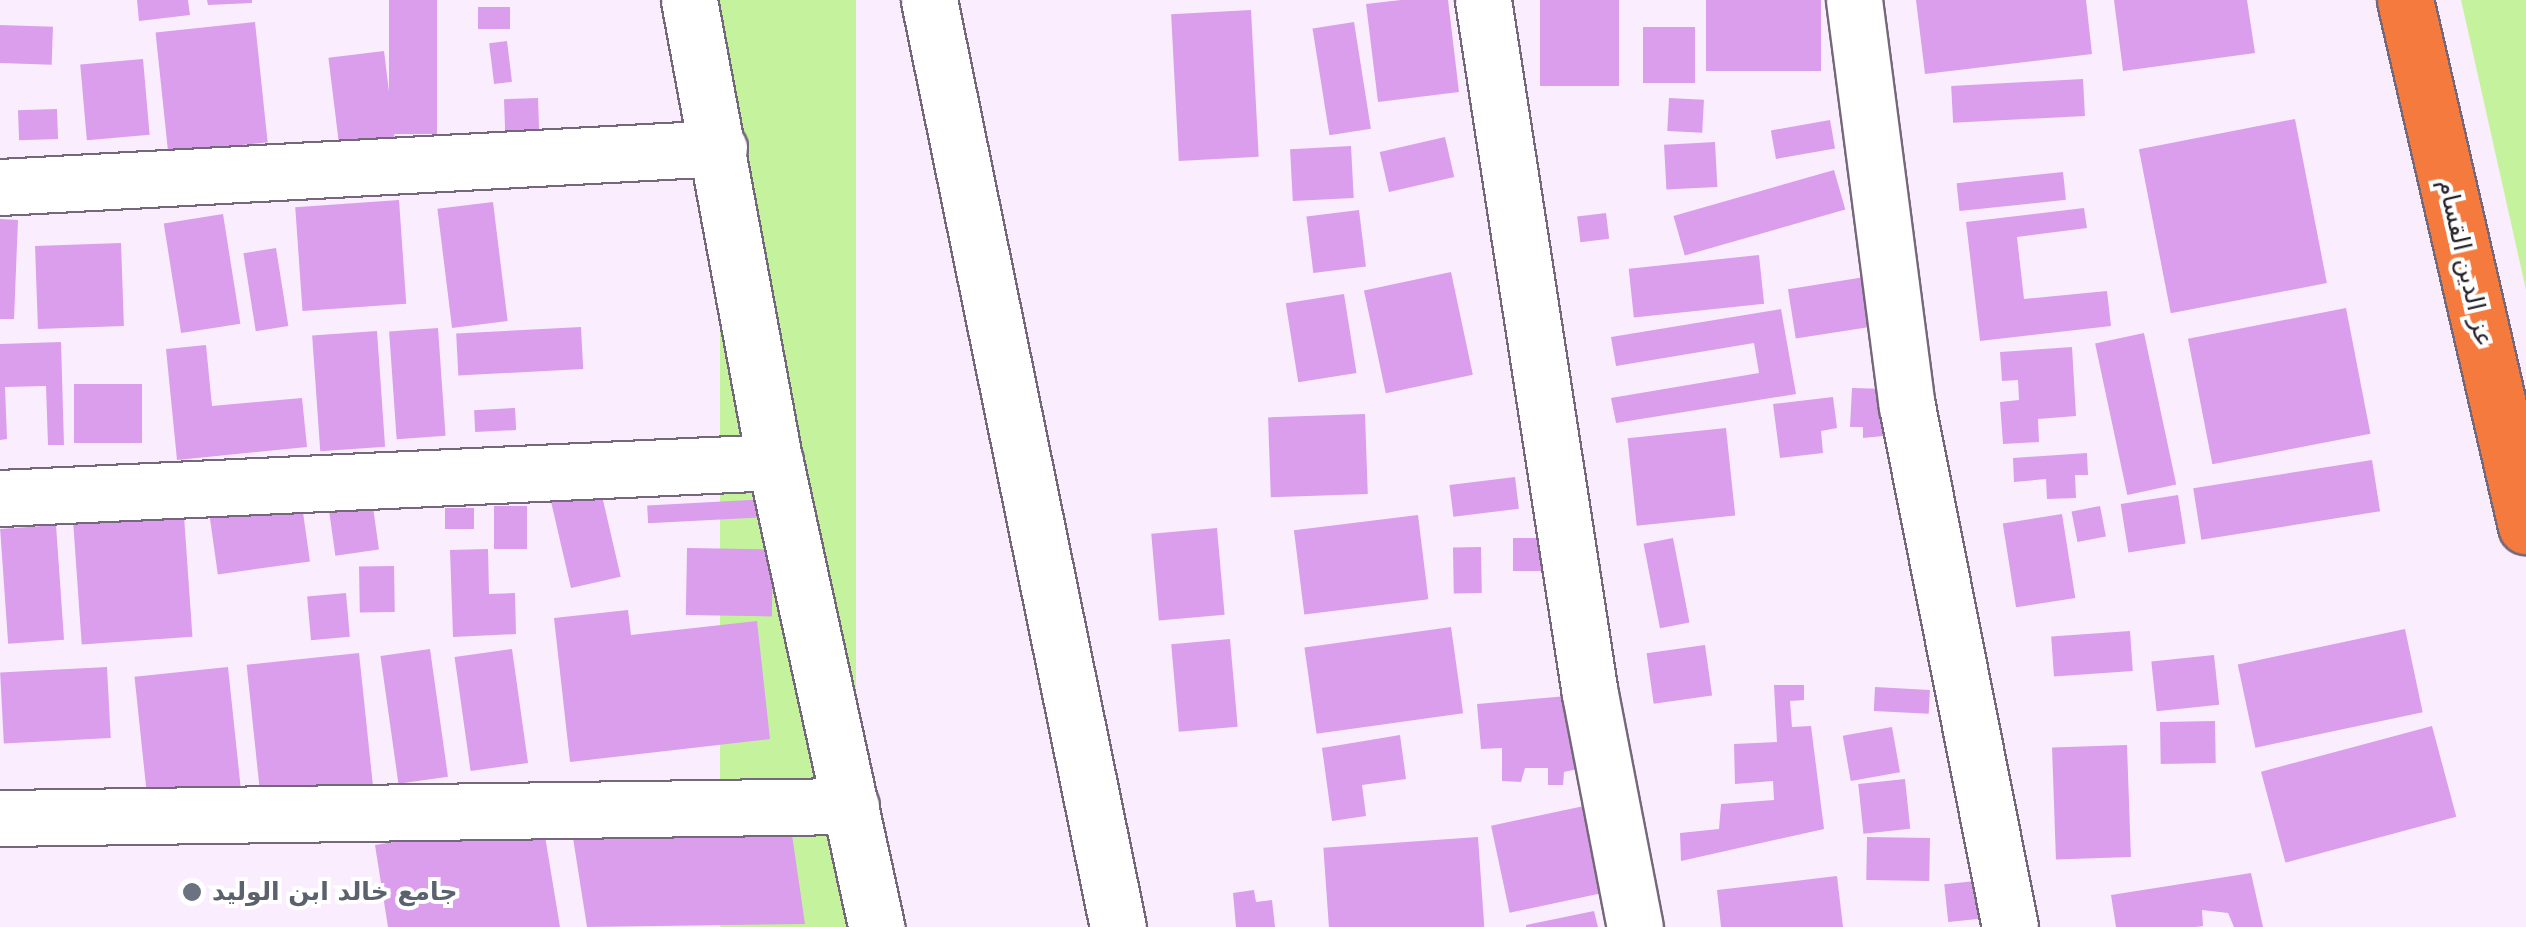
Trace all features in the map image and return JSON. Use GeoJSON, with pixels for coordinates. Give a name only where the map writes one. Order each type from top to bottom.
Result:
{"type":"FeatureCollection","features":[{"type":"Feature","properties":{"kind":"highway","name":"عز الدين القسام"},"geometry":{"type":"LineString","coordinates":[[2404,0],[2526,526]]}},
{"type":"Feature","properties":{"kind":"street"},"geometry":{"type":"LineString","coordinates":[[689,0],[776,462],[876,927]]}},
{"type":"Feature","properties":{"kind":"street"},"geometry":{"type":"LineString","coordinates":[[929,0],[1118,927]]}},
{"type":"Feature","properties":{"kind":"street"},"geometry":{"type":"LineString","coordinates":[[1482,0],[1590,694],[1636,927]]}},
{"type":"Feature","properties":{"kind":"street"},"geometry":{"type":"LineString","coordinates":[[1854,0],[1907,406],[2010,927]]}},
{"type":"Feature","properties":{"kind":"street"},"geometry":{"type":"LineString","coordinates":[[0,187],[719,148]]}},
{"type":"Feature","properties":{"kind":"street"},"geometry":{"type":"LineString","coordinates":[[0,498],[776,462]]}},
{"type":"Feature","properties":{"kind":"street"},"geometry":{"type":"LineString","coordinates":[[0,818],[852,806]]}},
{"type":"Feature","properties":{"kind":"green space"},"geometry":{"type":"Polygon","coordinates":[[[720,0],[856,0],[856,927],[720,927],[720,0]]]}},
{"type":"Feature","properties":{"kind":"green space"},"geometry":{"type":"Polygon","coordinates":[[[2461,0],[2526,0],[2526,290],[2472,49],[2461,0]]]}},
{"type":"Feature","properties":{"kind":"building"},"geometry":{"type":"Polygon","coordinates":[[[137,0],[188,0],[190,15],[139,21],[137,0]]]}},
{"type":"Feature","properties":{"kind":"building"},"geometry":{"type":"Polygon","coordinates":[[[207,0],[252,0],[252,3],[208,5],[207,0]]]}},
{"type":"Feature","properties":{"kind":"building"},"geometry":{"type":"Polygon","coordinates":[[[389,0],[437,0],[437,134],[389,134],[389,0]]]}},
{"type":"Feature","properties":{"kind":"building"},"geometry":{"type":"Polygon","coordinates":[[[1448,0],[1459,92],[1378,102],[1366,4],[1448,0]]]}},
{"type":"Feature","properties":{"kind":"building"},"geometry":{"type":"Polygon","coordinates":[[[1540,0],[1619,0],[1619,86],[1540,86],[1540,0]]]}},
{"type":"Feature","properties":{"kind":"building"},"geometry":{"type":"Polygon","coordinates":[[[1706,0],[1821,0],[1821,71],[1706,71],[1706,0]]]}},
{"type":"Feature","properties":{"kind":"building"},"geometry":{"type":"Polygon","coordinates":[[[1916,0],[2086,0],[2092,54],[1925,74],[1916,0]]]}},
{"type":"Feature","properties":{"kind":"building"},"geometry":{"type":"Polygon","coordinates":[[[2114,0],[2247,0],[2255,53],[2123,71],[2114,0]]]}},
{"type":"Feature","properties":{"kind":"building"},"geometry":{"type":"Polygon","coordinates":[[[478,7],[510,7],[510,29],[478,29],[478,7]]]}},
{"type":"Feature","properties":{"kind":"building"},"geometry":{"type":"Polygon","coordinates":[[[1251,10],[1259,157],[1179,161],[1171,14],[1251,10]]]}},
{"type":"Feature","properties":{"kind":"building"},"geometry":{"type":"Polygon","coordinates":[[[255,22],[268,142],[168,153],[156,32],[255,22]]]}},
{"type":"Feature","properties":{"kind":"building"},"geometry":{"type":"Polygon","coordinates":[[[1354,22],[1371,129],[1329,135],[1313,29],[1354,22]]]}},
{"type":"Feature","properties":{"kind":"building"},"geometry":{"type":"Polygon","coordinates":[[[0,25],[53,27],[52,65],[0,63],[0,25]]]}},
{"type":"Feature","properties":{"kind":"building"},"geometry":{"type":"Polygon","coordinates":[[[1643,27],[1695,27],[1695,83],[1643,83],[1643,27]]]}},
{"type":"Feature","properties":{"kind":"building"},"geometry":{"type":"Polygon","coordinates":[[[507,41],[512,82],[494,84],[489,43],[507,41]]]}},
{"type":"Feature","properties":{"kind":"building"},"geometry":{"type":"Polygon","coordinates":[[[384,51],[395,141],[340,148],[328,58],[384,51]]]}},
{"type":"Feature","properties":{"kind":"building"},"geometry":{"type":"Polygon","coordinates":[[[143,59],[150,135],[87,140],[80,64],[143,59]]]}},
{"type":"Feature","properties":{"kind":"building"},"geometry":{"type":"Polygon","coordinates":[[[2083,79],[2085,116],[1953,123],[1951,86],[2083,79]]]}},
{"type":"Feature","properties":{"kind":"building"},"geometry":{"type":"Polygon","coordinates":[[[538,98],[539,131],[505,132],[504,99],[538,98]]]}},
{"type":"Feature","properties":{"kind":"building"},"geometry":{"type":"Polygon","coordinates":[[[1669,98],[1704,100],[1702,133],[1667,131],[1669,98]]]}},
{"type":"Feature","properties":{"kind":"building"},"geometry":{"type":"Polygon","coordinates":[[[57,109],[58,139],[19,140],[18,110],[57,109]]]}},
{"type":"Feature","properties":{"kind":"building"},"geometry":{"type":"Polygon","coordinates":[[[2295,119],[2327,283],[2171,313],[2139,149],[2295,119]]]}},
{"type":"Feature","properties":{"kind":"building"},"geometry":{"type":"Polygon","coordinates":[[[1830,120],[1835,149],[1776,159],[1771,130],[1830,120]]]}},
{"type":"Feature","properties":{"kind":"building"},"geometry":{"type":"Polygon","coordinates":[[[1445,137],[1454,177],[1389,192],[1380,152],[1445,137]]]}},
{"type":"Feature","properties":{"kind":"building"},"geometry":{"type":"Polygon","coordinates":[[[1715,142],[1717,187],[1666,190],[1664,145],[1715,142]]]}},
{"type":"Feature","properties":{"kind":"building"},"geometry":{"type":"Polygon","coordinates":[[[1351,146],[1354,198],[1293,201],[1290,149],[1351,146]]]}},
{"type":"Feature","properties":{"kind":"building"},"geometry":{"type":"Polygon","coordinates":[[[1834,170],[1845,209],[1685,255],[1673,216],[1834,170]]]}},
{"type":"Feature","properties":{"kind":"building"},"geometry":{"type":"Polygon","coordinates":[[[2063,172],[2066,200],[1960,211],[1957,183],[2063,172]]]}},
{"type":"Feature","properties":{"kind":"building"},"geometry":{"type":"Polygon","coordinates":[[[399,200],[406,304],[303,311],[295,207],[399,200]]]}},
{"type":"Feature","properties":{"kind":"building"},"geometry":{"type":"Polygon","coordinates":[[[493,202],[508,321],[452,328],[437,209],[493,202]]]}},
{"type":"Feature","properties":{"kind":"building"},"geometry":{"type":"Polygon","coordinates":[[[2084,208],[2087,228],[2017,237],[2024,299],[2107,291],[2111,326],[1980,341],[1966,222],[2084,208]]]}},
{"type":"Feature","properties":{"kind":"building"},"geometry":{"type":"Polygon","coordinates":[[[1359,210],[1366,267],[1313,273],[1306,216],[1359,210]]]}},
{"type":"Feature","properties":{"kind":"building"},"geometry":{"type":"Polygon","coordinates":[[[1606,213],[1609,239],[1580,242],[1577,217],[1606,213]]]}},
{"type":"Feature","properties":{"kind":"building"},"geometry":{"type":"Polygon","coordinates":[[[223,214],[240,324],[181,333],[164,223],[223,214]]]}},
{"type":"Feature","properties":{"kind":"building"},"geometry":{"type":"Polygon","coordinates":[[[0,219],[18,220],[14,319],[0,319],[0,219]]]}},
{"type":"Feature","properties":{"kind":"building"},"geometry":{"type":"Polygon","coordinates":[[[121,243],[124,326],[38,329],[35,246],[121,243]]]}},
{"type":"Feature","properties":{"kind":"building"},"geometry":{"type":"Polygon","coordinates":[[[276,248],[288,326],[256,331],[243,253],[276,248]]]}},
{"type":"Feature","properties":{"kind":"building"},"geometry":{"type":"Polygon","coordinates":[[[1759,255],[1764,304],[1634,317],[1629,269],[1759,255]]]}},
{"type":"Feature","properties":{"kind":"building"},"geometry":{"type":"Polygon","coordinates":[[[1451,272],[1473,375],[1386,393],[1364,291],[1451,272]]]}},
{"type":"Feature","properties":{"kind":"building"},"geometry":{"type":"Polygon","coordinates":[[[1865,277],[1873,326],[1796,339],[1788,289],[1865,277]]]}},
{"type":"Feature","properties":{"kind":"building"},"geometry":{"type":"Polygon","coordinates":[[[1344,294],[1357,373],[1298,382],[1286,303],[1344,294]]]}},
{"type":"Feature","properties":{"kind":"building"},"geometry":{"type":"Polygon","coordinates":[[[2346,308],[2370,434],[2212,464],[2188,339],[2346,308]]]}},
{"type":"Feature","properties":{"kind":"building"},"geometry":{"type":"Polygon","coordinates":[[[1781,309],[1796,394],[1616,423],[1611,398],[1759,373],[1754,343],[1616,366],[1611,337],[1781,309]]]}},
{"type":"Feature","properties":{"kind":"building"},"geometry":{"type":"Polygon","coordinates":[[[581,327],[583,369],[458,375],[456,334],[581,327]]]}},
{"type":"Feature","properties":{"kind":"building"},"geometry":{"type":"Polygon","coordinates":[[[438,328],[446,436],[397,439],[389,331],[438,328]]]}},
{"type":"Feature","properties":{"kind":"building"},"geometry":{"type":"Polygon","coordinates":[[[377,331],[385,447],[320,451],[312,336],[377,331]]]}},
{"type":"Feature","properties":{"kind":"building"},"geometry":{"type":"Polygon","coordinates":[[[2144,333],[2176,485],[2127,495],[2095,343],[2144,333]]]}},
{"type":"Feature","properties":{"kind":"building"},"geometry":{"type":"Polygon","coordinates":[[[61,342],[64,445],[48,445],[46,386],[5,387],[7,439],[0,440],[0,344],[61,342]]]}},
{"type":"Feature","properties":{"kind":"building"},"geometry":{"type":"Polygon","coordinates":[[[206,345],[212,406],[302,398],[307,447],[177,460],[166,349],[206,345]]]}},
{"type":"Feature","properties":{"kind":"building"},"geometry":{"type":"Polygon","coordinates":[[[2072,347],[2076,416],[2038,419],[2039,442],[2003,444],[2000,402],[2019,400],[2018,380],[2002,381],[2000,352],[2072,347]]]}},
{"type":"Feature","properties":{"kind":"building"},"geometry":{"type":"Polygon","coordinates":[[[74,384],[142,384],[142,443],[74,443],[74,384]]]}},
{"type":"Feature","properties":{"kind":"building"},"geometry":{"type":"Polygon","coordinates":[[[1852,388],[1889,389],[1883,436],[1863,438],[1863,427],[1850,427],[1852,388]]]}},
{"type":"Feature","properties":{"kind":"building"},"geometry":{"type":"Polygon","coordinates":[[[1833,397],[1837,428],[1821,431],[1823,453],[1780,458],[1773,404],[1833,397]]]}},
{"type":"Feature","properties":{"kind":"building"},"geometry":{"type":"Polygon","coordinates":[[[515,408],[516,430],[475,432],[474,410],[515,408]]]}},
{"type":"Feature","properties":{"kind":"building"},"geometry":{"type":"Polygon","coordinates":[[[1365,414],[1368,494],[1271,497],[1268,417],[1365,414]]]}},
{"type":"Feature","properties":{"kind":"building"},"geometry":{"type":"Polygon","coordinates":[[[1726,428],[1735,516],[1637,526],[1628,438],[1726,428]]]}},
{"type":"Feature","properties":{"kind":"building"},"geometry":{"type":"Polygon","coordinates":[[[2087,453],[2088,475],[2075,475],[2076,498],[2047,499],[2046,479],[2014,482],[2013,458],[2087,453]]]}},
{"type":"Feature","properties":{"kind":"building"},"geometry":{"type":"Polygon","coordinates":[[[2372,460],[2380,511],[2201,540],[2193,488],[2372,460]]]}},
{"type":"Feature","properties":{"kind":"building"},"geometry":{"type":"Polygon","coordinates":[[[1515,477],[1519,509],[1453,517],[1449,485],[1515,477]]]}},
{"type":"Feature","properties":{"kind":"building"},"geometry":{"type":"Polygon","coordinates":[[[600,487],[621,577],[571,588],[550,498],[600,487]]]}},
{"type":"Feature","properties":{"kind":"building"},"geometry":{"type":"Polygon","coordinates":[[[2178,495],[2186,543],[2128,552],[2121,504],[2178,495]]]}},
{"type":"Feature","properties":{"kind":"building"},"geometry":{"type":"Polygon","coordinates":[[[769,499],[770,517],[648,523],[647,505],[769,499]]]}},
{"type":"Feature","properties":{"kind":"building"},"geometry":{"type":"Polygon","coordinates":[[[372,500],[379,550],[335,556],[328,506],[372,500]]]}},
{"type":"Feature","properties":{"kind":"building"},"geometry":{"type":"Polygon","coordinates":[[[302,505],[310,561],[218,574],[210,518],[302,505]]]}},
{"type":"Feature","properties":{"kind":"building"},"geometry":{"type":"Polygon","coordinates":[[[494,506],[527,506],[527,549],[494,549],[494,506]]]}},
{"type":"Feature","properties":{"kind":"building"},"geometry":{"type":"Polygon","coordinates":[[[2100,506],[2106,536],[2077,542],[2072,512],[2100,506]]]}},
{"type":"Feature","properties":{"kind":"building"},"geometry":{"type":"Polygon","coordinates":[[[445,508],[474,508],[474,529],[445,529],[445,508]]]}},
{"type":"Feature","properties":{"kind":"building"},"geometry":{"type":"Polygon","coordinates":[[[2062,514],[2075,598],[2016,607],[2003,523],[2062,514]]]}},
{"type":"Feature","properties":{"kind":"building"},"geometry":{"type":"Polygon","coordinates":[[[1418,515],[1428,599],[1304,615],[1294,530],[1418,515]]]}},
{"type":"Feature","properties":{"kind":"building"},"geometry":{"type":"Polygon","coordinates":[[[184,516],[192,637],[82,644],[73,524],[184,516]]]}},
{"type":"Feature","properties":{"kind":"building"},"geometry":{"type":"Polygon","coordinates":[[[56,525],[64,640],[8,644],[0,529],[56,525]]]}},
{"type":"Feature","properties":{"kind":"building"},"geometry":{"type":"Polygon","coordinates":[[[1217,528],[1225,615],[1159,620],[1151,534],[1217,528]]]}},
{"type":"Feature","properties":{"kind":"building"},"geometry":{"type":"Polygon","coordinates":[[[1513,538],[1555,538],[1555,571],[1513,571],[1513,538]]]}},
{"type":"Feature","properties":{"kind":"building"},"geometry":{"type":"Polygon","coordinates":[[[1673,538],[1689,622],[1660,628],[1644,544],[1673,538]]]}},
{"type":"Feature","properties":{"kind":"building"},"geometry":{"type":"Polygon","coordinates":[[[1453,547],[1481,547],[1482,593],[1454,593],[1453,547]]]}},
{"type":"Feature","properties":{"kind":"building"},"geometry":{"type":"Polygon","coordinates":[[[687,548],[773,550],[772,616],[686,615],[687,548]]]}},
{"type":"Feature","properties":{"kind":"building"},"geometry":{"type":"Polygon","coordinates":[[[488,549],[489,594],[515,593],[516,634],[453,637],[450,550],[488,549]]]}},
{"type":"Feature","properties":{"kind":"building"},"geometry":{"type":"Polygon","coordinates":[[[394,566],[395,612],[360,613],[359,567],[394,566]]]}},
{"type":"Feature","properties":{"kind":"building"},"geometry":{"type":"Polygon","coordinates":[[[346,593],[350,637],[311,640],[307,596],[346,593]]]}},
{"type":"Feature","properties":{"kind":"building"},"geometry":{"type":"Polygon","coordinates":[[[628,610],[631,635],[757,621],[770,739],[570,762],[554,618],[628,610]]]}},
{"type":"Feature","properties":{"kind":"building"},"geometry":{"type":"Polygon","coordinates":[[[1451,627],[1463,713],[1317,734],[1304,648],[1451,627]]]}},
{"type":"Feature","properties":{"kind":"building"},"geometry":{"type":"Polygon","coordinates":[[[2405,629],[2423,712],[2255,748],[2238,665],[2405,629]]]}},
{"type":"Feature","properties":{"kind":"building"},"geometry":{"type":"Polygon","coordinates":[[[2130,631],[2133,671],[2054,676],[2051,637],[2130,631]]]}},
{"type":"Feature","properties":{"kind":"building"},"geometry":{"type":"Polygon","coordinates":[[[1230,639],[1238,727],[1179,732],[1171,644],[1230,639]]]}},
{"type":"Feature","properties":{"kind":"building"},"geometry":{"type":"Polygon","coordinates":[[[1705,645],[1712,696],[1654,704],[1647,653],[1705,645]]]}},
{"type":"Feature","properties":{"kind":"building"},"geometry":{"type":"Polygon","coordinates":[[[430,649],[448,777],[398,784],[380,656],[430,649]]]}},
{"type":"Feature","properties":{"kind":"building"},"geometry":{"type":"Polygon","coordinates":[[[512,649],[528,763],[471,771],[455,657],[512,649]]]}},
{"type":"Feature","properties":{"kind":"building"},"geometry":{"type":"Polygon","coordinates":[[[359,653],[373,784],[260,796],[247,665],[359,653]]]}},
{"type":"Feature","properties":{"kind":"building"},"geometry":{"type":"Polygon","coordinates":[[[2214,655],[2219,705],[2157,711],[2151,662],[2214,655]]]}},
{"type":"Feature","properties":{"kind":"building"},"geometry":{"type":"Polygon","coordinates":[[[107,667],[111,738],[4,744],[0,673],[107,667]]]}},
{"type":"Feature","properties":{"kind":"building"},"geometry":{"type":"Polygon","coordinates":[[[228,667],[242,798],[148,808],[135,677],[228,667]]]}},
{"type":"Feature","properties":{"kind":"building"},"geometry":{"type":"Polygon","coordinates":[[[1774,685],[1804,685],[1804,700],[1790,701],[1792,727],[1811,726],[1824,829],[1681,861],[1680,833],[1719,829],[1721,804],[1774,800],[1773,781],[1735,784],[1734,744],[1777,742],[1774,685]]]}},
{"type":"Feature","properties":{"kind":"building"},"geometry":{"type":"Polygon","coordinates":[[[1875,687],[1930,690],[1929,714],[1874,711],[1875,687]]]}},
{"type":"Feature","properties":{"kind":"building"},"geometry":{"type":"Polygon","coordinates":[[[1590,694],[1604,763],[1564,772],[1563,785],[1548,785],[1548,768],[1525,768],[1521,782],[1502,781],[1502,748],[1481,749],[1477,704],[1590,694]]]}},
{"type":"Feature","properties":{"kind":"building"},"geometry":{"type":"Polygon","coordinates":[[[2215,721],[2216,763],[2161,764],[2160,722],[2215,721]]]}},
{"type":"Feature","properties":{"kind":"building"},"geometry":{"type":"Polygon","coordinates":[[[2432,726],[2456,817],[2285,863],[2261,772],[2432,726]]]}},
{"type":"Feature","properties":{"kind":"building"},"geometry":{"type":"Polygon","coordinates":[[[1892,727],[1900,772],[1851,781],[1843,736],[1892,727]]]}},
{"type":"Feature","properties":{"kind":"building"},"geometry":{"type":"Polygon","coordinates":[[[1400,735],[1406,779],[1362,785],[1366,816],[1332,821],[1322,748],[1400,735]]]}},
{"type":"Feature","properties":{"kind":"building"},"geometry":{"type":"Polygon","coordinates":[[[2127,745],[2131,857],[2056,860],[2052,748],[2127,745]]]}},
{"type":"Feature","properties":{"kind":"building"},"geometry":{"type":"Polygon","coordinates":[[[1905,779],[1910,829],[1863,834],[1858,784],[1905,779]]]}},
{"type":"Feature","properties":{"kind":"building"},"geometry":{"type":"Polygon","coordinates":[[[1584,806],[1603,893],[1510,913],[1491,826],[1584,806]]]}},
{"type":"Feature","properties":{"kind":"building"},"geometry":{"type":"Polygon","coordinates":[[[788,807],[805,924],[587,927],[573,838],[788,807]]]}},
{"type":"Feature","properties":{"kind":"building"},"geometry":{"type":"Polygon","coordinates":[[[542,818],[560,927],[388,927],[375,845],[542,818]]]}},
{"type":"Feature","properties":{"kind":"building"},"geometry":{"type":"Polygon","coordinates":[[[1478,837],[1484,927],[1329,927],[1323,848],[1478,837]]]}},
{"type":"Feature","properties":{"kind":"building"},"geometry":{"type":"Polygon","coordinates":[[[1867,837],[1930,838],[1929,881],[1866,880],[1867,837]]]}},
{"type":"Feature","properties":{"kind":"building"},"geometry":{"type":"Polygon","coordinates":[[[2251,873],[2263,927],[2234,927],[2228,913],[2202,910],[2203,926],[2116,927],[2111,895],[2251,873]]]}},
{"type":"Feature","properties":{"kind":"building"},"geometry":{"type":"Polygon","coordinates":[[[1837,876],[1843,927],[1721,927],[1717,890],[1837,876]]]}},
{"type":"Feature","properties":{"kind":"building"},"geometry":{"type":"Polygon","coordinates":[[[1995,879],[1999,917],[1948,922],[1944,884],[1995,879]]]}},
{"type":"Feature","properties":{"kind":"building"},"geometry":{"type":"Polygon","coordinates":[[[1254,890],[1256,902],[1272,900],[1275,927],[1236,927],[1233,893],[1254,890]]]}},
{"type":"Feature","properties":{"kind":"building"},"geometry":{"type":"Polygon","coordinates":[[[1594,911],[1598,927],[1526,927],[1526,925],[1594,911]]]}},
{"type":"Feature","properties":{"kind":"place","name":"جامع خالد ابن الوليد"},"geometry":{"type":"Point","coordinates":[192,892]}}]}
